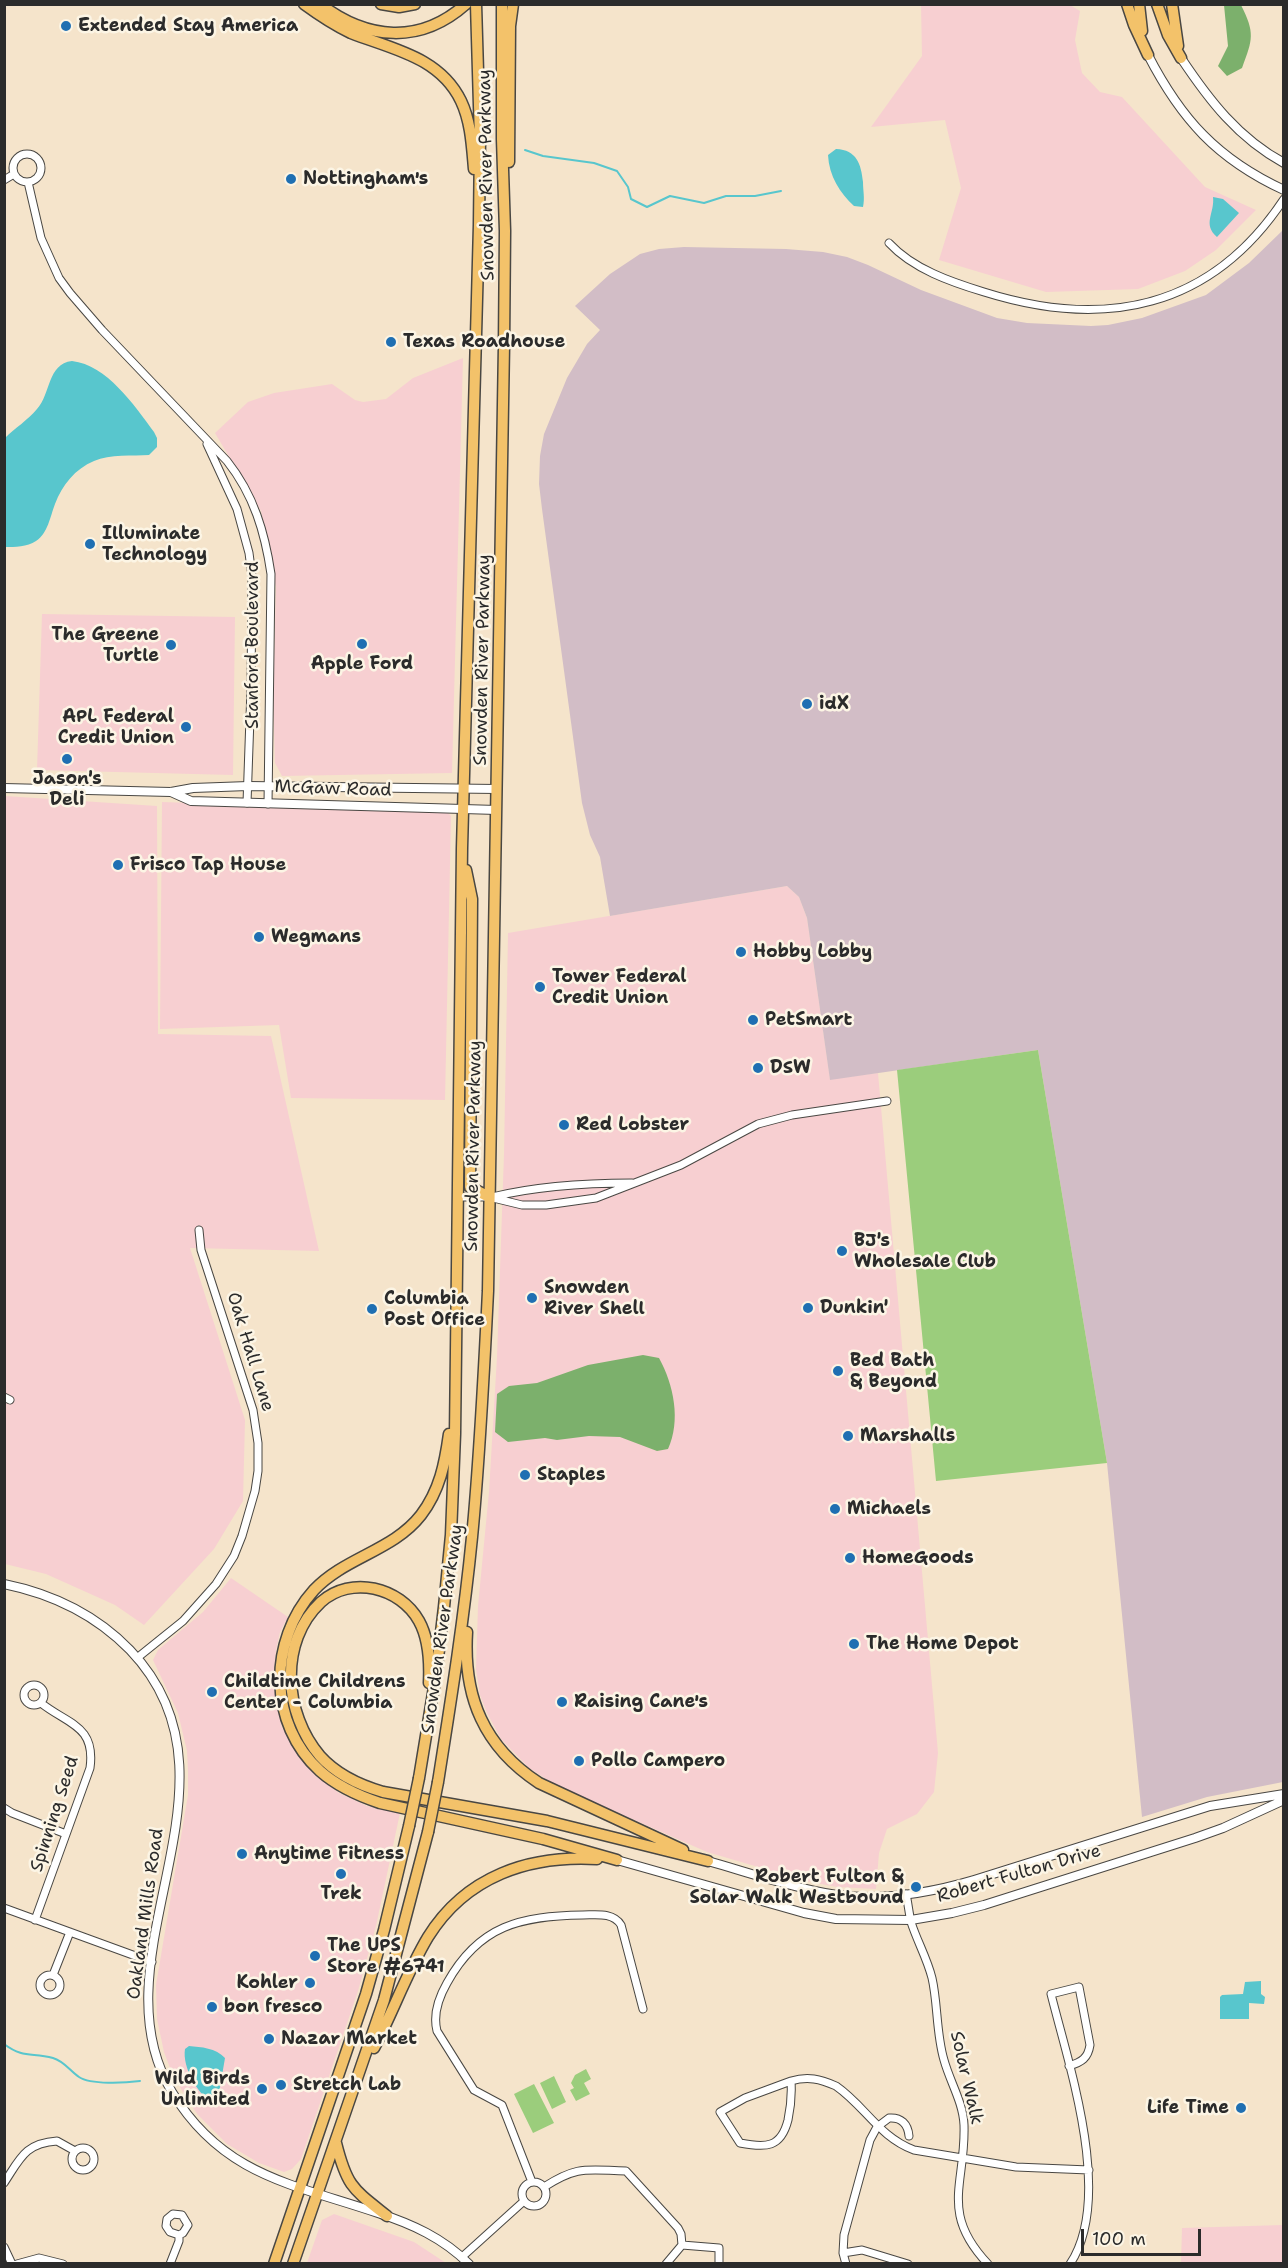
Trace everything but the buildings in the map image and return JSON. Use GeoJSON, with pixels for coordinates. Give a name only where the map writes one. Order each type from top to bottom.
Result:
{"type":"FeatureCollection","features":[{"type":"Feature","properties":{"kind":"main road"},"geometry":{"type":"LineString","coordinates":[[304,4],[336,26],[421,59],[453,88],[466,116],[471,139],[479,225]]}},
{"type":"Feature","properties":{"kind":"main road"},"geometry":{"type":"LineString","coordinates":[[320,4],[354,24],[373,30],[406,34],[438,25],[466,4]]}},
{"type":"Feature","properties":{"kind":"main road"},"geometry":{"type":"LineString","coordinates":[[381,4],[399,7],[415,4]]}},
{"type":"Feature","properties":{"kind":"main road","name":"Snowden River Parkway"},"geometry":{"type":"LineString","coordinates":[[274,2264],[366,1994],[384,1930],[419,1778],[444,1607],[450,1535],[456,1373],[462,848],[479,225],[480,128],[476,4]]}},
{"type":"Feature","properties":{"kind":"main road","name":"Snowden River Parkway"},"geometry":{"type":"LineString","coordinates":[[294,2264],[359,2078],[397,1957],[428,1832],[454,1682],[472,1538],[484,1354],[497,810],[505,231],[502,4]]}},
{"type":"Feature","properties":{"kind":"main road"},"geometry":{"type":"LineString","coordinates":[[505,231],[510,140],[510,26],[513,4]]}},
{"type":"Feature","properties":{"kind":"main road"},"geometry":{"type":"LineString","coordinates":[[1127,4],[1148,54]]}},
{"type":"Feature","properties":{"kind":"main road"},"geometry":{"type":"LineString","coordinates":[[1139,4],[1140,22],[1148,54]]}},
{"type":"Feature","properties":{"kind":"main road"},"geometry":{"type":"LineString","coordinates":[[1157,4],[1168,35],[1181,58]]}},
{"type":"Feature","properties":{"kind":"main road"},"geometry":{"type":"LineString","coordinates":[[1172,4],[1175,33],[1181,58]]}},
{"type":"Feature","properties":{"kind":"main road"},"geometry":{"type":"LineString","coordinates":[[462,848],[472,899],[470,1187],[489,1197]]}},
{"type":"Feature","properties":{"kind":"main road"},"geometry":{"type":"LineString","coordinates":[[456,1373],[444,1469],[434,1496],[427,1507],[411,1526],[391,1543],[353,1562],[325,1580],[314,1590],[293,1621],[282,1653],[280,1668],[281,1696],[288,1725],[312,1763],[332,1780],[357,1794],[380,1803],[543,1839],[617,1860]]}},
{"type":"Feature","properties":{"kind":"main road"},"geometry":{"type":"LineString","coordinates":[[472,1538],[466,1641],[469,1683],[480,1717],[495,1743],[515,1765],[539,1783],[708,1861]]}},
{"type":"Feature","properties":{"kind":"main road"},"geometry":{"type":"LineString","coordinates":[[427,1734],[428,1650],[419,1621],[411,1610],[395,1595],[365,1587],[342,1591],[323,1600],[312,1611],[297,1641],[293,1655],[291,1683],[294,1708],[305,1734],[320,1756],[337,1771],[360,1784],[382,1792],[547,1821],[708,1861]]}},
{"type":"Feature","properties":{"kind":"main road"},"geometry":{"type":"LineString","coordinates":[[359,2078],[427,1938],[457,1903],[484,1882],[530,1863],[577,1858],[617,1860]]}},
{"type":"Feature","properties":{"kind":"main road"},"geometry":{"type":"LineString","coordinates":[[336,2142],[349,2182],[387,2216]]}},
{"type":"Feature","properties":{"kind":"street"},"geometry":{"type":"LineString","coordinates":[[1148,54],[1179,106],[1206,138],[1238,166],[1284,190]]}},
{"type":"Feature","properties":{"kind":"street"},"geometry":{"type":"LineString","coordinates":[[1181,58],[1203,91],[1226,118],[1252,143],[1284,163]]}},
{"type":"Feature","properties":{"kind":"street"},"geometry":{"type":"LineString","coordinates":[[25,153],[33,154],[41,168],[36,178],[28,182],[20,180],[14,174],[13,166],[16,159],[25,153]]}},
{"type":"Feature","properties":{"kind":"street"},"geometry":{"type":"LineString","coordinates":[[4,180],[14,174]]}},
{"type":"Feature","properties":{"kind":"street","name":"Stanford Boulevard"},"geometry":{"type":"LineString","coordinates":[[28,182],[41,238],[59,278],[81,308],[239,476],[254,504],[268,549],[271,574],[268,804]]}},
{"type":"Feature","properties":{"kind":"street"},"geometry":{"type":"LineString","coordinates":[[889,243],[900,255],[921,267],[974,289],[1003,298],[1054,308],[1098,310],[1118,308],[1160,299],[1179,292],[1225,266],[1257,234],[1284,199]]}},
{"type":"Feature","properties":{"kind":"street","name":"Stanford Boulevard"},"geometry":{"type":"LineString","coordinates":[[201,434],[215,459],[237,509],[249,553],[253,619],[247,803]]}},
{"type":"Feature","properties":{"kind":"street","name":"McGaw Road"},"geometry":{"type":"LineString","coordinates":[[4,788],[171,792],[193,788],[248,786],[497,789]]}},
{"type":"Feature","properties":{"kind":"street","name":"McGaw Road"},"geometry":{"type":"LineString","coordinates":[[171,792],[191,801],[497,810]]}},
{"type":"Feature","properties":{"kind":"street"},"geometry":{"type":"LineString","coordinates":[[489,1197],[522,1205],[554,1204],[596,1198],[681,1165],[758,1124],[792,1115],[887,1101]]}},
{"type":"Feature","properties":{"kind":"street"},"geometry":{"type":"LineString","coordinates":[[458,1197],[489,1197],[524,1190],[592,1183],[636,1183]]}},
{"type":"Feature","properties":{"kind":"street","name":"Oak Hall Lane"},"geometry":{"type":"LineString","coordinates":[[137,1658],[183,1621],[216,1584],[234,1556],[242,1536],[255,1491],[258,1471],[258,1443],[253,1410],[201,1250],[200,1230]]}},
{"type":"Feature","properties":{"kind":"street","name":"Oakland Mills Road"},"geometry":{"type":"LineString","coordinates":[[4,1584],[45,1594],[75,1608],[100,1624],[137,1658],[157,1688],[169,1714],[175,1733],[180,1772],[178,1805],[152,1962],[148,2003],[152,2038],[162,2071],[180,2104],[205,2135],[238,2162],[272,2178],[387,2216],[428,2233],[466,2260]]}},
{"type":"Feature","properties":{"kind":"street","name":"Spinning Seed"},"geometry":{"type":"LineString","coordinates":[[35,1920],[90,1768],[91,1750],[85,1736],[77,1726],[41,1703]]}},
{"type":"Feature","properties":{"kind":"street","name":"Robert Fulton Drive"},"geometry":{"type":"LineString","coordinates":[[708,1861],[810,1890],[840,1895],[878,1897],[906,1894],[946,1888],[974,1880],[1210,1806],[1284,1794]]}},
{"type":"Feature","properties":{"kind":"street","name":"Robert Fulton Drive"},"geometry":{"type":"LineString","coordinates":[[617,1860],[804,1913],[836,1919],[911,1920],[984,1905],[1195,1838],[1284,1800]]}},
{"type":"Feature","properties":{"kind":"street"},"geometry":{"type":"LineString","coordinates":[[4,1808],[66,1834]]}},
{"type":"Feature","properties":{"kind":"street","name":"Solar Walk"},"geometry":{"type":"LineString","coordinates":[[906,1894],[911,1920],[929,1965],[943,2059],[962,2113],[964,2134],[957,2192],[962,2224],[972,2245],[988,2264]]}},
{"type":"Feature","properties":{"kind":"street"},"geometry":{"type":"LineString","coordinates":[[4,1908],[152,1962]]}},
{"type":"Feature","properties":{"kind":"street"},"geometry":{"type":"LineString","coordinates":[[532,2182],[507,2112],[497,2101],[474,2090],[437,2031],[435,2023],[437,2007],[450,1977],[474,1946],[496,1930],[511,1924],[557,1916],[604,1915],[614,1917],[621,1925],[643,2009]]}},
{"type":"Feature","properties":{"kind":"street"},"geometry":{"type":"LineString","coordinates":[[53,1975],[70,1932]]}},
{"type":"Feature","properties":{"kind":"street"},"geometry":{"type":"LineString","coordinates":[[1069,2066],[1084,2060],[1090,2045],[1079,1987],[1051,1994],[1088,2148],[1086,2227],[1079,2250],[1070,2264]]}},
{"type":"Feature","properties":{"kind":"street"},"geometry":{"type":"LineString","coordinates":[[791,2081],[793,2100],[785,2133],[781,2139],[763,2146],[740,2143],[720,2112],[745,2098],[791,2081],[807,2078],[836,2086],[901,2146],[962,2160],[1032,2169],[1089,2170]]}},
{"type":"Feature","properties":{"kind":"street"},"geometry":{"type":"LineString","coordinates":[[846,2264],[843,2253],[844,2235],[867,2149],[878,2127],[885,2119],[900,2119],[907,2126],[909,2136]]}},
{"type":"Feature","properties":{"kind":"street"},"geometry":{"type":"LineString","coordinates":[[4,2183],[19,2158],[34,2146],[57,2141],[75,2151]]}},
{"type":"Feature","properties":{"kind":"street"},"geometry":{"type":"LineString","coordinates":[[544,2187],[560,2176],[581,2169],[626,2171],[678,2228],[682,2245]]}},
{"type":"Feature","properties":{"kind":"street"},"geometry":{"type":"LineString","coordinates":[[524,2201],[532,2206],[541,2204],[546,2195],[544,2187],[532,2182]]}},
{"type":"Feature","properties":{"kind":"street"},"geometry":{"type":"LineString","coordinates":[[466,2260],[524,2201],[523,2189],[532,2182]]}},
{"type":"Feature","properties":{"kind":"street"},"geometry":{"type":"LineString","coordinates":[[170,2264],[179,2235]]}},
{"type":"Feature","properties":{"kind":"street"},"geometry":{"type":"LineString","coordinates":[[666,2264],[682,2245]]}},
{"type":"Feature","properties":{"kind":"street"},"geometry":{"type":"LineString","coordinates":[[682,2245],[719,2248],[719,2264]]}},
{"type":"Feature","properties":{"kind":"street"},"geometry":{"type":"LineString","coordinates":[[4,2247],[12,2264]]}},
{"type":"Feature","properties":{"kind":"street"},"geometry":{"type":"LineString","coordinates":[[843,2253],[862,2250],[908,2264]]}},
{"type":"Feature","properties":{"kind":"street"},"geometry":{"type":"LineString","coordinates":[[17,2264],[39,2258],[63,2264]]}},
{"type":"Feature","properties":{"kind":"shaded area"},"geometry":{"type":"Polygon","coordinates":[[[921,5],[1070,5],[1080,11],[1075,40],[1082,73],[1100,92],[1122,97],[1205,187],[1256,210],[1216,250],[1185,271],[1138,289],[1046,292],[939,260],[961,188],[945,120],[871,127],[922,56],[921,5]]]}},
{"type":"Feature","properties":{"kind":"shaded area"},"geometry":{"type":"Polygon","coordinates":[[[1283,230],[1283,1782],[1207,1797],[1142,1817],[1107,1463],[1038,1050],[830,1080],[807,918],[799,897],[787,886],[610,916],[600,857],[590,835],[582,803],[542,509],[539,484],[540,456],[544,434],[567,378],[587,344],[600,330],[575,306],[610,274],[640,254],[659,249],[684,247],[823,252],[847,257],[921,290],[997,318],[1027,323],[1091,326],[1142,318],[1206,295],[1249,263],[1283,230]]]}},
{"type":"Feature","properties":{"kind":"shaded area"},"geometry":{"type":"Polygon","coordinates":[[[463,358],[452,773],[282,776],[275,763],[273,696],[276,587],[261,511],[215,433],[248,402],[274,393],[332,384],[355,400],[363,402],[386,399],[413,378],[463,358]]]}},
{"type":"Feature","properties":{"kind":"shaded area"},"geometry":{"type":"Polygon","coordinates":[[[42,614],[235,617],[233,775],[37,770],[42,614]]]}},
{"type":"Feature","properties":{"kind":"shaded area"},"geometry":{"type":"Polygon","coordinates":[[[5,796],[157,806],[158,1034],[271,1036],[319,1251],[190,1248],[245,1420],[243,1501],[214,1549],[144,1625],[115,1605],[46,1574],[5,1564],[5,796]]]}},
{"type":"Feature","properties":{"kind":"shaded area"},"geometry":{"type":"Polygon","coordinates":[[[162,802],[447,812],[451,816],[445,1100],[291,1098],[279,1025],[160,1029],[162,802]]]}},
{"type":"Feature","properties":{"kind":"shaded area"},"geometry":{"type":"Polygon","coordinates":[[[787,886],[799,897],[807,918],[830,1079],[878,1073],[938,1753],[934,1792],[917,1814],[887,1829],[879,1853],[876,1889],[837,1887],[806,1881],[707,1852],[557,1786],[529,1768],[501,1739],[480,1695],[476,1669],[478,1606],[489,1492],[497,1357],[508,933],[787,886]]]}},
{"type":"Feature","properties":{"kind":"shaded area"},"geometry":{"type":"Polygon","coordinates":[[[231,1578],[288,1617],[280,1632],[273,1682],[282,1727],[297,1754],[316,1776],[339,1793],[367,1806],[400,1813],[376,1926],[358,1991],[301,2159],[292,2169],[284,2172],[259,2163],[227,2144],[198,2115],[170,2068],[157,2019],[156,1985],[188,1795],[188,1772],[187,1751],[178,1713],[153,1660],[158,1650],[203,1612],[231,1578]]]}},
{"type":"Feature","properties":{"kind":"shaded area"},"geometry":{"type":"Polygon","coordinates":[[[334,2214],[414,2242],[446,2263],[307,2263],[322,2220],[334,2214]]]}},
{"type":"Feature","properties":{"kind":"shaded area"},"geometry":{"type":"Polygon","coordinates":[[[1283,2225],[1283,2263],[1181,2263],[1182,2228],[1283,2225]]]}},
{"type":"Feature","properties":{"kind":"green space"},"geometry":{"type":"Polygon","coordinates":[[[1224,5],[1241,5],[1249,23],[1251,36],[1242,68],[1227,76],[1218,66],[1228,46],[1224,5]]]}},
{"type":"Feature","properties":{"kind":"green space"},"geometry":{"type":"Polygon","coordinates":[[[1038,1050],[1107,1463],[936,1481],[897,1070],[1038,1050]]]}},
{"type":"Feature","properties":{"kind":"green space"},"geometry":{"type":"Polygon","coordinates":[[[643,1355],[659,1358],[672,1391],[675,1415],[668,1449],[657,1451],[620,1437],[589,1436],[508,1442],[495,1432],[497,1394],[509,1386],[537,1383],[588,1365],[643,1355]]]}},
{"type":"Feature","properties":{"kind":"green space"},"geometry":{"type":"Polygon","coordinates":[[[586,2069],[591,2079],[584,2083],[590,2094],[576,2101],[570,2090],[574,2088],[571,2083],[575,2075],[586,2069]]]}},
{"type":"Feature","properties":{"kind":"green space"},"geometry":{"type":"Polygon","coordinates":[[[554,2076],[566,2102],[552,2109],[540,2083],[554,2076]]]}},
{"type":"Feature","properties":{"kind":"green space"},"geometry":{"type":"Polygon","coordinates":[[[534,2084],[554,2123],[533,2133],[514,2094],[534,2084]]]}},
{"type":"Feature","properties":{"kind":"water"},"geometry":{"type":"Polygon","coordinates":[[[836,149],[849,152],[857,159],[863,182],[863,207],[854,206],[849,201],[833,177],[828,155],[836,149]]]}},
{"type":"Feature","properties":{"kind":"water"},"geometry":{"type":"Polygon","coordinates":[[[1213,197],[1223,199],[1239,213],[1217,237],[1210,228],[1213,197]]]}},
{"type":"Feature","properties":{"kind":"water"},"geometry":{"type":"Polygon","coordinates":[[[72,361],[97,370],[119,388],[154,432],[157,447],[149,455],[107,457],[81,468],[61,490],[46,529],[40,538],[25,546],[5,547],[5,438],[37,409],[58,368],[72,361]]]}},
{"type":"Feature","properties":{"kind":"water"},"geometry":{"type":"Polygon","coordinates":[[[1261,1981],[1261,1994],[1265,1997],[1264,2004],[1249,2003],[1249,2019],[1220,2019],[1220,1997],[1222,1995],[1243,1994],[1245,1982],[1261,1981]]]}},
{"type":"Feature","properties":{"kind":"water"},"geometry":{"type":"Polygon","coordinates":[[[189,2046],[213,2050],[225,2058],[218,2099],[214,2103],[202,2094],[192,2080],[185,2056],[185,2049],[189,2046]]]}},
{"type":"Feature","properties":{"kind":"waterway"},"geometry":{"type":"LineString","coordinates":[[525,150],[543,156],[594,163],[617,171],[628,187],[631,199],[647,207],[670,196],[704,203],[726,196],[755,196],[781,191]]}},
{"type":"Feature","properties":{"kind":"waterway"},"geometry":{"type":"LineString","coordinates":[[4,2044],[17,2052],[57,2059],[84,2080],[108,2083],[140,2081]]}},
{"type":"Feature","properties":{"kind":"place","name":"Extended Stay America"},"geometry":{"type":"Point","coordinates":[66,26]}},
{"type":"Feature","properties":{"kind":"place","name":"Nottingham's"},"geometry":{"type":"Point","coordinates":[291,179]}},
{"type":"Feature","properties":{"kind":"place","name":"Texas Roadhouse"},"geometry":{"type":"Point","coordinates":[391,342]}},
{"type":"Feature","properties":{"kind":"place","name":"Illuminate Technology"},"geometry":{"type":"Point","coordinates":[90,544]}},
{"type":"Feature","properties":{"kind":"place","name":"Apple Ford"},"geometry":{"type":"Point","coordinates":[362,644]}},
{"type":"Feature","properties":{"kind":"place","name":"The Greene Turtle"},"geometry":{"type":"Point","coordinates":[171,645]}},
{"type":"Feature","properties":{"kind":"place","name":"idX"},"geometry":{"type":"Point","coordinates":[807,704]}},
{"type":"Feature","properties":{"kind":"place","name":"APL Federal Credit Union"},"geometry":{"type":"Point","coordinates":[186,727]}},
{"type":"Feature","properties":{"kind":"place","name":"Jason's Deli"},"geometry":{"type":"Point","coordinates":[67,759]}},
{"type":"Feature","properties":{"kind":"place","name":"Frisco Tap House"},"geometry":{"type":"Point","coordinates":[118,865]}},
{"type":"Feature","properties":{"kind":"place","name":"Wegmans"},"geometry":{"type":"Point","coordinates":[259,937]}},
{"type":"Feature","properties":{"kind":"place","name":"Hobby Lobby"},"geometry":{"type":"Point","coordinates":[741,952]}},
{"type":"Feature","properties":{"kind":"place","name":"Tower Federal Credit Union"},"geometry":{"type":"Point","coordinates":[540,987]}},
{"type":"Feature","properties":{"kind":"place","name":"PetSmart"},"geometry":{"type":"Point","coordinates":[753,1020]}},
{"type":"Feature","properties":{"kind":"place","name":"DSW"},"geometry":{"type":"Point","coordinates":[758,1068]}},
{"type":"Feature","properties":{"kind":"place","name":"Red Lobster"},"geometry":{"type":"Point","coordinates":[564,1125]}},
{"type":"Feature","properties":{"kind":"place","name":"BJ's Wholesale Club"},"geometry":{"type":"Point","coordinates":[842,1251]}},
{"type":"Feature","properties":{"kind":"place","name":"Snowden River Shell"},"geometry":{"type":"Point","coordinates":[532,1298]}},
{"type":"Feature","properties":{"kind":"place","name":"Dunkin'"},"geometry":{"type":"Point","coordinates":[808,1308]}},
{"type":"Feature","properties":{"kind":"place","name":"Columbia Post Office"},"geometry":{"type":"Point","coordinates":[372,1309]}},
{"type":"Feature","properties":{"kind":"place","name":"Bed Bath & Beyond"},"geometry":{"type":"Point","coordinates":[838,1371]}},
{"type":"Feature","properties":{"kind":"place","name":"Marshalls"},"geometry":{"type":"Point","coordinates":[848,1436]}},
{"type":"Feature","properties":{"kind":"place","name":"Staples"},"geometry":{"type":"Point","coordinates":[525,1475]}},
{"type":"Feature","properties":{"kind":"place","name":"Michaels"},"geometry":{"type":"Point","coordinates":[835,1509]}},
{"type":"Feature","properties":{"kind":"place","name":"HomeGoods"},"geometry":{"type":"Point","coordinates":[850,1558]}},
{"type":"Feature","properties":{"kind":"place","name":"The Home Depot"},"geometry":{"type":"Point","coordinates":[854,1644]}},
{"type":"Feature","properties":{"kind":"place","name":"Childtime Childrens Center - Columbia"},"geometry":{"type":"Point","coordinates":[212,1692]}},
{"type":"Feature","properties":{"kind":"place","name":"Raising Cane's"},"geometry":{"type":"Point","coordinates":[562,1702]}},
{"type":"Feature","properties":{"kind":"place","name":"Pollo Campero"},"geometry":{"type":"Point","coordinates":[579,1761]}},
{"type":"Feature","properties":{"kind":"place","name":"Anytime Fitness"},"geometry":{"type":"Point","coordinates":[242,1854]}},
{"type":"Feature","properties":{"kind":"place","name":"Trek"},"geometry":{"type":"Point","coordinates":[341,1874]}},
{"type":"Feature","properties":{"kind":"place","name":"Robert Fulton & Solar Walk Westbound"},"geometry":{"type":"Point","coordinates":[916,1887]}},
{"type":"Feature","properties":{"kind":"place","name":"The UPS Store #6741"},"geometry":{"type":"Point","coordinates":[315,1956]}},
{"type":"Feature","properties":{"kind":"place","name":"Kohler"},"geometry":{"type":"Point","coordinates":[310,1983]}},
{"type":"Feature","properties":{"kind":"place","name":"bon fresco"},"geometry":{"type":"Point","coordinates":[212,2007]}},
{"type":"Feature","properties":{"kind":"place","name":"Nazar Market"},"geometry":{"type":"Point","coordinates":[269,2039]}},
{"type":"Feature","properties":{"kind":"place","name":"Stretch Lab"},"geometry":{"type":"Point","coordinates":[281,2085]}},
{"type":"Feature","properties":{"kind":"place","name":"Wild Birds Unlimited"},"geometry":{"type":"Point","coordinates":[262,2089]}},
{"type":"Feature","properties":{"kind":"place","name":"Life Time"},"geometry":{"type":"Point","coordinates":[1241,2108]}}]}
